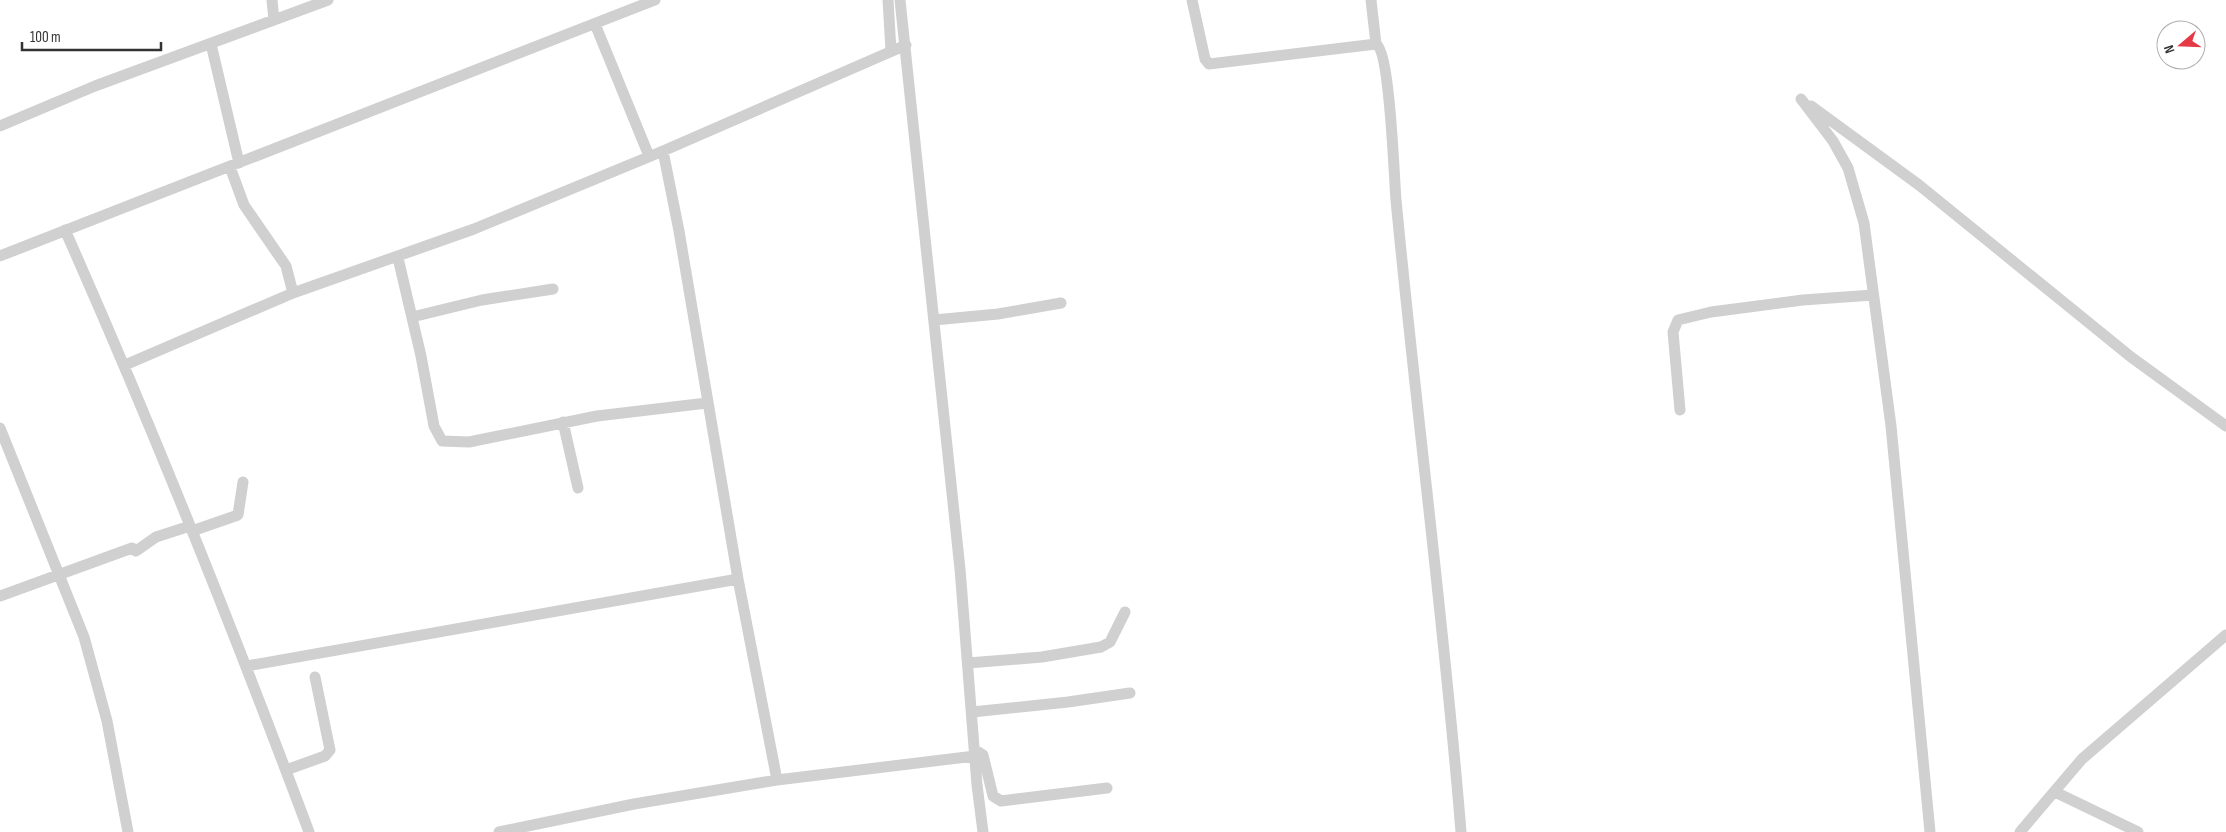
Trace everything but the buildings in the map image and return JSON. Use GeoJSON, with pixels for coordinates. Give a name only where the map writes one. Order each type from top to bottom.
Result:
{"type":"FeatureCollection","features":[{"type":"Feature","properties":{"kind":"street"},"geometry":{"type":"LineString","coordinates":[[272,0],[274,20]]}},
{"type":"Feature","properties":{"kind":"street"},"geometry":{"type":"LineString","coordinates":[[0,126],[95,86],[328,0]]}},
{"type":"Feature","properties":{"kind":"street"},"geometry":{"type":"LineString","coordinates":[[0,256],[656,0]]}},
{"type":"Feature","properties":{"kind":"street"},"geometry":{"type":"LineString","coordinates":[[888,0],[891,51]]}},
{"type":"Feature","properties":{"kind":"street"},"geometry":{"type":"LineString","coordinates":[[900,0],[960,569],[983,832]]}},
{"type":"Feature","properties":{"kind":"street"},"geometry":{"type":"LineString","coordinates":[[1192,0],[1205,59],[1209,64],[1376,44]]}},
{"type":"Feature","properties":{"kind":"street"},"geometry":{"type":"LineString","coordinates":[[1371,0],[1376,44],[1382,52],[1389,92],[1402,262],[1434,572],[1448,678],[1461,832]]}},
{"type":"Feature","properties":{"kind":"street"},"geometry":{"type":"LineString","coordinates":[[595,24],[649,156]]}},
{"type":"Feature","properties":{"kind":"street"},"geometry":{"type":"LineString","coordinates":[[211,44],[244,205],[286,266],[293,292]]}},
{"type":"Feature","properties":{"kind":"street"},"geometry":{"type":"LineString","coordinates":[[125,365],[293,292],[398,258],[474,229],[663,151],[906,45]]}},
{"type":"Feature","properties":{"kind":"street"},"geometry":{"type":"LineString","coordinates":[[1930,832],[1891,426],[1883,354],[1864,223],[1848,168],[1833,141],[1802,99],[1919,185],[2131,357],[2226,426]]}},
{"type":"Feature","properties":{"kind":"street"},"geometry":{"type":"LineString","coordinates":[[663,151],[679,232],[738,579],[777,780]]}},
{"type":"Feature","properties":{"kind":"street"},"geometry":{"type":"LineString","coordinates":[[65,230],[125,365],[247,666],[309,832]]}},
{"type":"Feature","properties":{"kind":"street"},"geometry":{"type":"LineString","coordinates":[[398,258],[434,426],[442,441],[469,442],[597,416],[707,403]]}},
{"type":"Feature","properties":{"kind":"street"},"geometry":{"type":"LineString","coordinates":[[412,317],[482,300],[553,289]]}},
{"type":"Feature","properties":{"kind":"street"},"geometry":{"type":"LineString","coordinates":[[1680,410],[1674,332],[1678,320],[1711,312],[1803,300],[1873,295]]}},
{"type":"Feature","properties":{"kind":"street"},"geometry":{"type":"LineString","coordinates":[[934,320],[998,314],[1061,303]]}},
{"type":"Feature","properties":{"kind":"street"},"geometry":{"type":"LineString","coordinates":[[563,422],[578,488]]}},
{"type":"Feature","properties":{"kind":"street"},"geometry":{"type":"LineString","coordinates":[[0,428],[84,637],[107,721],[128,832]]}},
{"type":"Feature","properties":{"kind":"street"},"geometry":{"type":"LineString","coordinates":[[0,596],[132,548],[136,551],[156,537],[238,515],[242,482]]}},
{"type":"Feature","properties":{"kind":"street"},"geometry":{"type":"LineString","coordinates":[[247,666],[738,579]]}},
{"type":"Feature","properties":{"kind":"street"},"geometry":{"type":"LineString","coordinates":[[968,663],[1042,657],[1101,647],[1110,642],[1125,612]]}},
{"type":"Feature","properties":{"kind":"street"},"geometry":{"type":"LineString","coordinates":[[2020,832],[2082,759],[2226,635]]}},
{"type":"Feature","properties":{"kind":"street"},"geometry":{"type":"LineString","coordinates":[[286,770],[326,756],[330,750],[315,677]]}},
{"type":"Feature","properties":{"kind":"street"},"geometry":{"type":"LineString","coordinates":[[972,712],[1068,702],[1130,693]]}},
{"type":"Feature","properties":{"kind":"street"},"geometry":{"type":"LineString","coordinates":[[499,832],[634,804],[777,780],[975,753],[983,755],[993,796],[1001,801],[1107,788]]}},
{"type":"Feature","properties":{"kind":"street"},"geometry":{"type":"LineString","coordinates":[[2055,792],[2138,832]]}}]}
